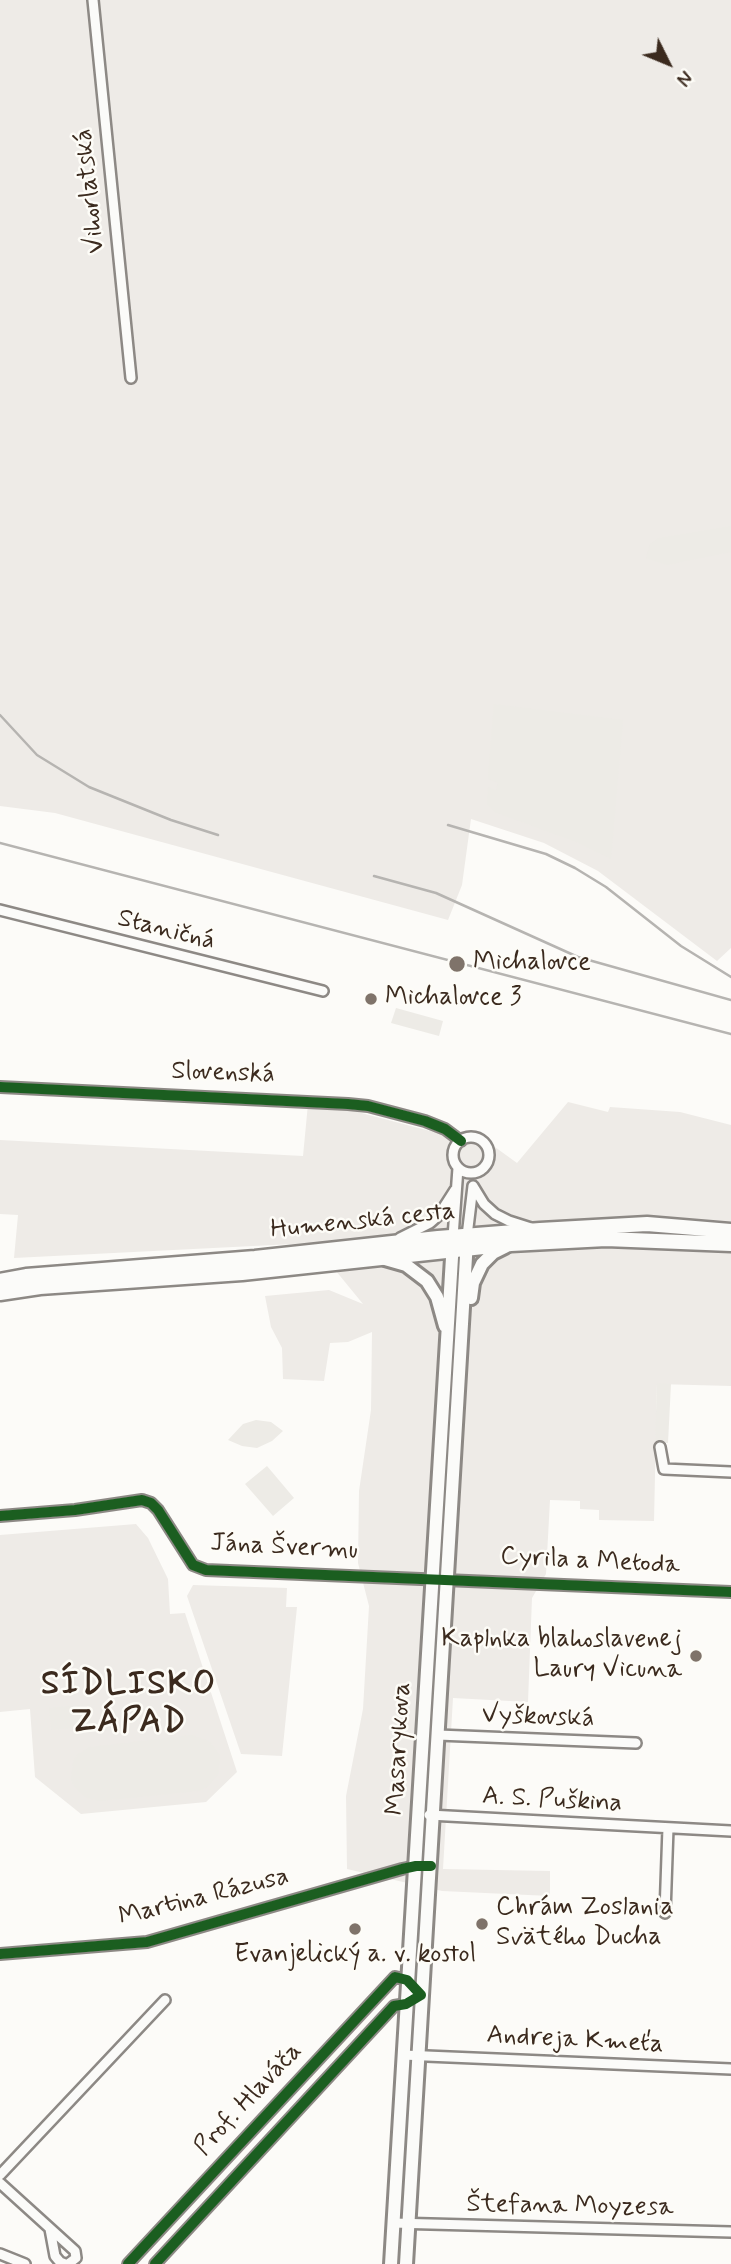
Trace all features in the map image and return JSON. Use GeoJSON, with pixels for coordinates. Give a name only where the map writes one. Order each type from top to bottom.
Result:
{"type":"FeatureCollection","features":[{"type":"Feature","properties":{"kind":"main road"},"geometry":{"type":"LineString","coordinates":[[697,1228],[709,1220],[731,1221]]}},
{"type":"Feature","properties":{"kind":"main road","name":"Humenská cesta"},"geometry":{"type":"LineString","coordinates":[[0,1281],[26,1276],[242,1259],[384,1251],[460,1243],[540,1230],[647,1224],[731,1231]]}},
{"type":"Feature","properties":{"kind":"main road","name":"Humenská cesta"},"geometry":{"type":"LineString","coordinates":[[460,1243],[511,1244],[606,1239],[731,1244]]}},
{"type":"Feature","properties":{"kind":"main road","name":"Masarykova"},"geometry":{"type":"LineString","coordinates":[[406,2264],[463,1328],[460,1243]]}},
{"type":"Feature","properties":{"kind":"main road","name":"Masarykova"},"geometry":{"type":"LineString","coordinates":[[391,2264],[406,2004],[401,1978],[409,1958],[448,1339],[460,1243]]}},
{"type":"Feature","properties":{"kind":"main road"},"geometry":{"type":"LineString","coordinates":[[463,1328],[477,1272],[493,1253],[511,1244]]}},
{"type":"Feature","properties":{"kind":"main road","name":"Humenská cesta"},"geometry":{"type":"LineString","coordinates":[[0,1293],[40,1287],[242,1273],[384,1251]]}},
{"type":"Feature","properties":{"kind":"main road"},"geometry":{"type":"LineString","coordinates":[[384,1251],[428,1282],[437,1297],[448,1339]]}},
{"type":"Feature","properties":{"kind":"street","name":"Vihorlatská"},"geometry":{"type":"LineString","coordinates":[[93,0],[131,379]]}},
{"type":"Feature","properties":{"kind":"street","name":"Staničná"},"geometry":{"type":"LineString","coordinates":[[0,910],[323,990]]}},
{"type":"Feature","properties":{"kind":"street","name":"Slovenská"},"geometry":{"type":"LineString","coordinates":[[0,1087],[314,1100],[368,1106],[441,1127],[461,1141]]}},
{"type":"Feature","properties":{"kind":"street"},"geometry":{"type":"LineString","coordinates":[[474,1138],[487,1147],[488,1162],[477,1172],[460,1243],[455,1191],[458,1168],[453,1154],[461,1141],[474,1138]]}},
{"type":"Feature","properties":{"kind":"street"},"geometry":{"type":"LineString","coordinates":[[458,1168],[468,1173],[477,1172]]}},
{"type":"Feature","properties":{"kind":"street"},"geometry":{"type":"LineString","coordinates":[[473,1186],[484,1204],[495,1214],[540,1230]]}},
{"type":"Feature","properties":{"kind":"street"},"geometry":{"type":"LineString","coordinates":[[384,1251],[430,1223],[439,1215],[455,1191]]}},
{"type":"Feature","properties":{"kind":"street"},"geometry":{"type":"LineString","coordinates":[[660,1447],[664,1469],[731,1472]]}},
{"type":"Feature","properties":{"kind":"street","name":"Jána Švermu"},"geometry":{"type":"LineString","coordinates":[[0,1516],[75,1510],[142,1500],[151,1503],[158,1510],[193,1565],[206,1570],[447,1578]]}},
{"type":"Feature","properties":{"kind":"street","name":"Cyrila a Metoda"},"geometry":{"type":"LineString","coordinates":[[447,1578],[731,1592]]}},
{"type":"Feature","properties":{"kind":"street"},"geometry":{"type":"LineString","coordinates":[[426,1691],[441,1692]]}},
{"type":"Feature","properties":{"kind":"street","name":"Vyškovská"},"geometry":{"type":"LineString","coordinates":[[438,1735],[636,1743]]}},
{"type":"Feature","properties":{"kind":"street","name":"A. S. Puškina"},"geometry":{"type":"LineString","coordinates":[[419,1814],[731,1831]]}},
{"type":"Feature","properties":{"kind":"street"},"geometry":{"type":"LineString","coordinates":[[665,1913],[668,1828]]}},
{"type":"Feature","properties":{"kind":"street","name":"Martina Rázusa"},"geometry":{"type":"LineString","coordinates":[[0,1954],[147,1942],[416,1866],[431,1866]]}},
{"type":"Feature","properties":{"kind":"street"},"geometry":{"type":"LineString","coordinates":[[401,1978],[421,1995]]}},
{"type":"Feature","properties":{"kind":"street","name":"Prof. Hlaváča"},"geometry":{"type":"LineString","coordinates":[[128,2264],[334,2042],[401,1978]]}},
{"type":"Feature","properties":{"kind":"street","name":"Prof. Hlaváča"},"geometry":{"type":"LineString","coordinates":[[155,2264],[394,2006],[406,2004],[421,1995]]}},
{"type":"Feature","properties":{"kind":"street"},"geometry":{"type":"LineString","coordinates":[[0,2175],[165,2000]]}},
{"type":"Feature","properties":{"kind":"street"},"geometry":{"type":"LineString","coordinates":[[334,2042],[346,2055]]}},
{"type":"Feature","properties":{"kind":"street","name":"Andreja Kmeťa"},"geometry":{"type":"LineString","coordinates":[[403,2054],[731,2069]]}},
{"type":"Feature","properties":{"kind":"street"},"geometry":{"type":"LineString","coordinates":[[0,2183],[75,2251],[76,2258],[67,2264],[60,2262],[55,2256],[50,2229]]}},
{"type":"Feature","properties":{"kind":"street","name":"Štefana Moyzesa"},"geometry":{"type":"LineString","coordinates":[[393,2223],[731,2232]]}},
{"type":"Feature","properties":{"kind":"street"},"geometry":{"type":"LineString","coordinates":[[0,2254],[25,2264]]}},
{"type":"Feature","properties":{"kind":"shaded area"},"geometry":{"type":"Polygon","coordinates":[[[0,0],[731,0],[731,948],[717,961],[598,871],[544,843],[471,819],[462,885],[448,920],[55,813],[0,806],[0,0]]]}},
{"type":"Feature","properties":{"kind":"shaded area"},"geometry":{"type":"Polygon","coordinates":[[[731,526],[731,552],[667,565],[646,558],[650,544],[659,538],[731,526]]]}},
{"type":"Feature","properties":{"kind":"shaded area"},"geometry":{"type":"Polygon","coordinates":[[[494,704],[623,720],[611,859],[576,842],[497,813],[487,803],[488,787],[496,790],[498,783],[488,779],[494,704]]]}},
{"type":"Feature","properties":{"kind":"shaded area"},"geometry":{"type":"Polygon","coordinates":[[[396,1008],[443,1021],[439,1036],[391,1023],[396,1008]]]}},
{"type":"Feature","properties":{"kind":"shaded area"},"geometry":{"type":"Polygon","coordinates":[[[568,1102],[608,1112],[610,1107],[680,1112],[731,1125],[731,1386],[657,1384],[654,1521],[599,1520],[599,1510],[580,1509],[580,1501],[550,1500],[546,1574],[532,1598],[528,1702],[453,1698],[443,1869],[550,1871],[550,1896],[442,1891],[347,1869],[346,1796],[363,1709],[369,1606],[358,1563],[359,1491],[371,1410],[372,1332],[348,1342],[330,1343],[324,1381],[283,1379],[282,1348],[271,1327],[265,1296],[329,1290],[363,1304],[313,1243],[14,1258],[18,1215],[0,1214],[0,1140],[303,1156],[308,1104],[350,1110],[434,1132],[477,1134],[517,1163],[568,1102]]]}},
{"type":"Feature","properties":{"kind":"shaded area"},"geometry":{"type":"Polygon","coordinates":[[[657,1383],[671,1384],[668,1443],[655,1443],[657,1383]]]}},
{"type":"Feature","properties":{"kind":"shaded area"},"geometry":{"type":"Polygon","coordinates":[[[256,1420],[271,1422],[283,1431],[272,1441],[257,1448],[228,1440],[243,1424],[256,1420]]]}},
{"type":"Feature","properties":{"kind":"shaded area"},"geometry":{"type":"Polygon","coordinates":[[[267,1466],[294,1498],[273,1516],[245,1484],[267,1466]]]}},
{"type":"Feature","properties":{"kind":"shaded area"},"geometry":{"type":"Polygon","coordinates":[[[136,1524],[148,1538],[168,1579],[170,1614],[185,1613],[237,1772],[206,1802],[81,1814],[35,1777],[30,1709],[0,1712],[0,1535],[136,1524]]]}},
{"type":"Feature","properties":{"kind":"shaded area"},"geometry":{"type":"Polygon","coordinates":[[[193,1585],[287,1588],[286,1607],[297,1607],[282,1756],[241,1754],[187,1596],[193,1585]]]}},
{"type":"Feature","properties":{"kind":"shaded area"},"geometry":{"type":"Polygon","coordinates":[[[90,1704],[92,1726],[51,1730],[49,1708],[90,1704]]]}},
{"type":"Feature","properties":{"kind":"shaded area"},"geometry":{"type":"Polygon","coordinates":[[[192,1735],[209,1741],[220,1756],[218,1774],[206,1788],[100,1801],[87,1798],[74,1786],[71,1778],[73,1762],[78,1754],[90,1747],[192,1735]]]}},
{"type":"Feature","properties":{"kind":"railway"},"geometry":{"type":"LineString","coordinates":[[0,715],[37,755],[89,787],[171,820],[218,835]]}},
{"type":"Feature","properties":{"kind":"railway"},"geometry":{"type":"LineString","coordinates":[[448,825],[546,854],[575,868],[606,887],[681,946],[731,977]]}},
{"type":"Feature","properties":{"kind":"railway"},"geometry":{"type":"LineString","coordinates":[[0,843],[731,1034]]}},
{"type":"Feature","properties":{"kind":"railway"},"geometry":{"type":"LineString","coordinates":[[374,876],[436,893],[578,957],[731,1000]]}},
{"type":"Feature","properties":{"kind":"cycle path"},"geometry":{"type":"LineString","coordinates":[[0,1087],[368,1106],[425,1121],[445,1129],[461,1141]]}},
{"type":"Feature","properties":{"kind":"cycle path"},"geometry":{"type":"LineString","coordinates":[[0,1516],[75,1510],[142,1500],[151,1503],[158,1510],[193,1565],[206,1570],[731,1592]]}},
{"type":"Feature","properties":{"kind":"cycle path"},"geometry":{"type":"LineString","coordinates":[[0,1954],[147,1942],[402,1869],[431,1866]]}},
{"type":"Feature","properties":{"kind":"cycle path"},"geometry":{"type":"LineString","coordinates":[[128,2264],[395,1977],[407,1980],[421,1995],[406,2004],[394,2006],[155,2264]]}},
{"type":"Feature","properties":{"kind":"place","name":"Michalovce"},"geometry":{"type":"Point","coordinates":[457,964]}},
{"type":"Feature","properties":{"kind":"place","name":"Michalovce 3"},"geometry":{"type":"Point","coordinates":[371,999]}},
{"type":"Feature","properties":{"kind":"place","name":"Kaplnka blahoslavenej Laury Vicuna"},"geometry":{"type":"Point","coordinates":[696,1656]}},
{"type":"Feature","properties":{"kind":"place","name":"Chrám Zoslania Svätého Ducha"},"geometry":{"type":"Point","coordinates":[482,1924]}},
{"type":"Feature","properties":{"kind":"place","name":"Evanjelický a. v. kostol"},"geometry":{"type":"Point","coordinates":[355,1929]}},
{"type":"Feature","properties":{"kind":"district","name":"SÍDLISKO ZÁPAD"},"geometry":{"type":"Point","coordinates":[129,1705]}}]}
